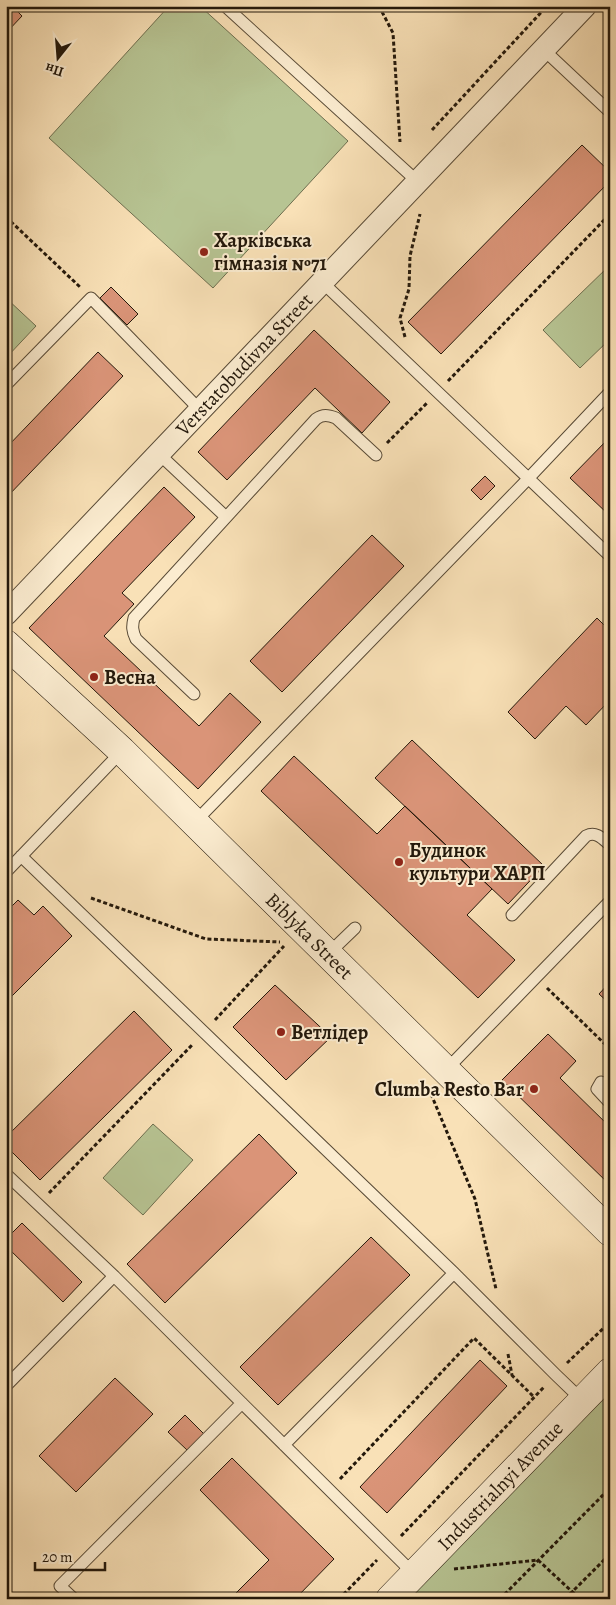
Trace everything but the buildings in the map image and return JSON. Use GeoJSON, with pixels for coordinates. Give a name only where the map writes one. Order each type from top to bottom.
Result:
{"type":"FeatureCollection","features":[{"type":"Feature","properties":{"kind":"street","name":"Verstatobudivna Street"},"geometry":{"type":"LineString","coordinates":[[6,614],[586,6]]}},
{"type":"Feature","properties":{"kind":"street","name":"Biblyka Street"},"geometry":{"type":"LineString","coordinates":[[6,644],[122,751],[610,1232]]}},
{"type":"Feature","properties":{"kind":"street","name":"Industrialnyi Avenue"},"geometry":{"type":"LineString","coordinates":[[390,1599],[610,1372]]}},
{"type":"Feature","properties":{"kind":"lane"},"geometry":{"type":"LineString","coordinates":[[225,6],[418,182]]}},
{"type":"Feature","properties":{"kind":"lane"},"geometry":{"type":"LineString","coordinates":[[544,50],[610,112]]}},
{"type":"Feature","properties":{"kind":"lane"},"geometry":{"type":"LineString","coordinates":[[322,282],[610,556]]}},
{"type":"Feature","properties":{"kind":"lane"},"geometry":{"type":"LineString","coordinates":[[6,385],[91,298],[200,410]]}},
{"type":"Feature","properties":{"kind":"lane"},"geometry":{"type":"LineString","coordinates":[[194,823],[610,392]]}},
{"type":"Feature","properties":{"kind":"lane"},"geometry":{"type":"LineString","coordinates":[[194,694],[136,638],[132,626],[134,618],[321,415],[336,418],[376,455]]}},
{"type":"Feature","properties":{"kind":"lane"},"geometry":{"type":"LineString","coordinates":[[159,454],[226,516]]}},
{"type":"Feature","properties":{"kind":"lane"},"geometry":{"type":"LineString","coordinates":[[6,872],[122,751]]}},
{"type":"Feature","properties":{"kind":"lane"},"geometry":{"type":"LineString","coordinates":[[512,915],[586,836],[597,834],[610,845]]}},
{"type":"Feature","properties":{"kind":"lane"},"geometry":{"type":"LineString","coordinates":[[21,856],[454,1273],[582,1400]]}},
{"type":"Feature","properties":{"kind":"lane"},"geometry":{"type":"LineString","coordinates":[[446,1070],[610,901]]}},
{"type":"Feature","properties":{"kind":"lane"},"geometry":{"type":"LineString","coordinates":[[328,954],[355,928]]}},
{"type":"Feature","properties":{"kind":"lane"},"geometry":{"type":"LineString","coordinates":[[601,1082],[597,1089],[610,1103]]}},
{"type":"Feature","properties":{"kind":"lane"},"geometry":{"type":"LineString","coordinates":[[6,1174],[114,1276],[414,1574]]}},
{"type":"Feature","properties":{"kind":"lane"},"geometry":{"type":"LineString","coordinates":[[284,1446],[454,1273]]}},
{"type":"Feature","properties":{"kind":"lane"},"geometry":{"type":"LineString","coordinates":[[6,1386],[114,1276]]}},
{"type":"Feature","properties":{"kind":"lane"},"geometry":{"type":"LineString","coordinates":[[74,1599],[60,1586],[242,1403]]}},
{"type":"Feature","properties":{"kind":"path"},"geometry":{"type":"LineString","coordinates":[[379,6],[393,33],[400,165]]}},
{"type":"Feature","properties":{"kind":"path"},"geometry":{"type":"LineString","coordinates":[[408,346],[400,318],[409,289],[410,256],[424,199],[418,182]]}},
{"type":"Feature","properties":{"kind":"path"},"geometry":{"type":"LineString","coordinates":[[447,382],[610,214]]}},
{"type":"Feature","properties":{"kind":"path"},"geometry":{"type":"LineString","coordinates":[[6,217],[91,298]]}},
{"type":"Feature","properties":{"kind":"path"},"geometry":{"type":"LineString","coordinates":[[376,455],[433,396]]}},
{"type":"Feature","properties":{"kind":"path"},"geometry":{"type":"LineString","coordinates":[[38,1204],[288,943],[206,939],[87,896]]}},
{"type":"Feature","properties":{"kind":"path"},"geometry":{"type":"LineString","coordinates":[[543,984],[610,1048]]}},
{"type":"Feature","properties":{"kind":"path"},"geometry":{"type":"LineString","coordinates":[[431,1093],[476,1199],[503,1322],[512,1375]]}},
{"type":"Feature","properties":{"kind":"path"},"geometry":{"type":"LineString","coordinates":[[339,1599],[534,1397],[610,1322]]}},
{"type":"Feature","properties":{"kind":"path"},"geometry":{"type":"LineString","coordinates":[[337,1482],[474,1338],[534,1397]]}},
{"type":"Feature","properties":{"kind":"path"},"geometry":{"type":"LineString","coordinates":[[500,1599],[610,1488]]}},
{"type":"Feature","properties":{"kind":"path"},"geometry":{"type":"LineString","coordinates":[[565,1599],[610,1554]]}},
{"type":"Feature","properties":{"kind":"path"},"geometry":{"type":"LineString","coordinates":[[452,1569],[538,1560],[580,1599]]}},
{"type":"Feature","properties":{"kind":"green space"},"geometry":{"type":"Polygon","coordinates":[[[169,6],[200,6],[348,141],[213,288],[49,138],[169,6]]]}},
{"type":"Feature","properties":{"kind":"green space"},"geometry":{"type":"Polygon","coordinates":[[[610,265],[610,339],[580,368],[543,330],[610,265]]]}},
{"type":"Feature","properties":{"kind":"green space"},"geometry":{"type":"Polygon","coordinates":[[[6,298],[36,326],[6,358],[6,298]]]}},
{"type":"Feature","properties":{"kind":"green space"},"geometry":{"type":"Polygon","coordinates":[[[153,1124],[193,1160],[143,1215],[103,1178],[153,1124]]]}},
{"type":"Feature","properties":{"kind":"green space"},"geometry":{"type":"Polygon","coordinates":[[[610,1370],[610,1599],[385,1599],[610,1370]]]}},
{"type":"Feature","properties":{"kind":"place","name":"Харківська гімназія №71"},"geometry":{"type":"Point","coordinates":[204,252]}},
{"type":"Feature","properties":{"kind":"place","name":"Весна"},"geometry":{"type":"Point","coordinates":[94,677]}},
{"type":"Feature","properties":{"kind":"place","name":"Будинок культури ХАРП"},"geometry":{"type":"Point","coordinates":[399,862]}},
{"type":"Feature","properties":{"kind":"place","name":"Ветлідер"},"geometry":{"type":"Point","coordinates":[281,1032]}},
{"type":"Feature","properties":{"kind":"place","name":"Clumba Resto Bar"},"geometry":{"type":"Point","coordinates":[534,1089]}}]}
